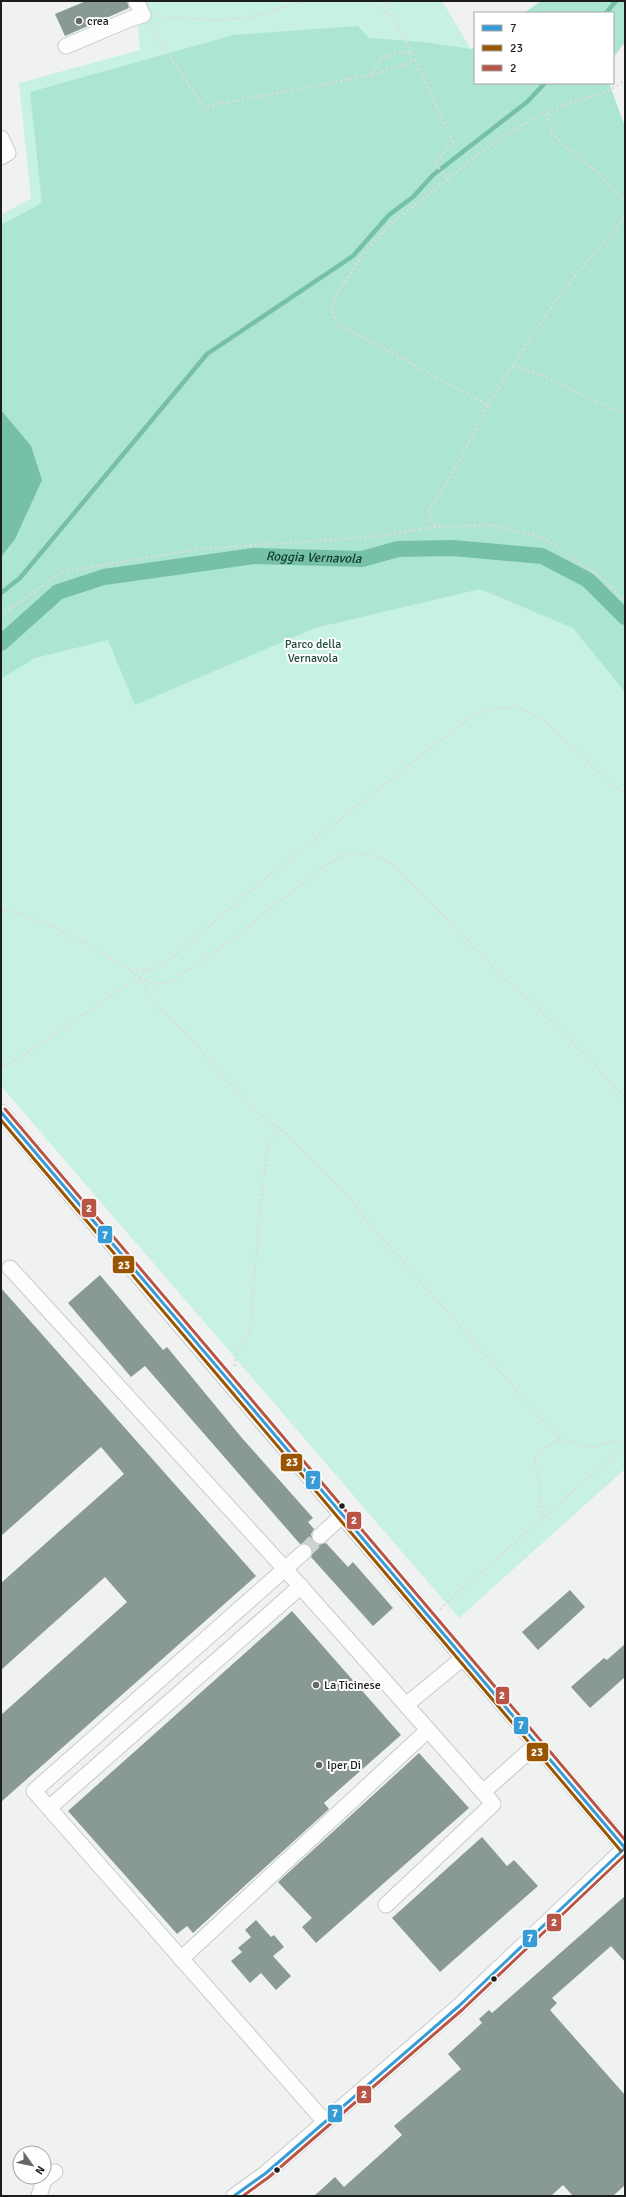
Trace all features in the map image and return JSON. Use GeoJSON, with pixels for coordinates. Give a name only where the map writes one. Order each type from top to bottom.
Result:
{"type":"FeatureCollection","features":[{"type":"Feature","properties":{"kind":"street"},"geometry":{"type":"LineString","coordinates":[[66,46],[143,15],[136,1]]}},
{"type":"Feature","properties":{"kind":"street"},"geometry":{"type":"LineString","coordinates":[[1,138],[8,154],[1,157]]}},
{"type":"Feature","properties":{"kind":"street"},"geometry":{"type":"LineString","coordinates":[[1,1112],[462,1658],[625,1848],[459,2006],[266,2173],[234,2196]]}},
{"type":"Feature","properties":{"kind":"street"},"geometry":{"type":"LineString","coordinates":[[10,1268],[301,1586],[493,1804],[386,1905]]}},
{"type":"Feature","properties":{"kind":"street"},"geometry":{"type":"LineString","coordinates":[[320,1536],[342,1516]]}},
{"type":"Feature","properties":{"kind":"street"},"geometry":{"type":"LineString","coordinates":[[304,1552],[34,1791],[325,2122]]}},
{"type":"Feature","properties":{"kind":"street"},"geometry":{"type":"LineString","coordinates":[[49,1808],[301,1586]]}},
{"type":"Feature","properties":{"kind":"street"},"geometry":{"type":"LineString","coordinates":[[406,1705],[462,1658]]}},
{"type":"Feature","properties":{"kind":"street"},"geometry":{"type":"LineString","coordinates":[[181,1959],[428,1730]]}},
{"type":"Feature","properties":{"kind":"street"},"geometry":{"type":"LineString","coordinates":[[483,1792],[536,1744]]}},
{"type":"Feature","properties":{"kind":"street"},"geometry":{"type":"LineString","coordinates":[[39,2196],[44,2180],[54,2172]]}},
{"type":"Feature","properties":{"kind":"path"},"geometry":{"type":"LineString","coordinates":[[143,15],[218,19],[252,17],[298,2],[309,1]]}},
{"type":"Feature","properties":{"kind":"path"},"geometry":{"type":"LineString","coordinates":[[357,1],[369,2],[394,18]]}},
{"type":"Feature","properties":{"kind":"path"},"geometry":{"type":"LineString","coordinates":[[386,1],[416,60],[453,142],[435,163],[448,179]]}},
{"type":"Feature","properties":{"kind":"path"},"geometry":{"type":"LineString","coordinates":[[143,15],[203,107],[372,75],[416,60]]}},
{"type":"Feature","properties":{"kind":"path"},"geometry":{"type":"LineString","coordinates":[[372,75],[381,58],[401,52],[412,53]]}},
{"type":"Feature","properties":{"kind":"path"},"geometry":{"type":"LineString","coordinates":[[488,405],[336,323],[332,309],[338,292],[364,253],[393,222],[504,135],[524,122],[569,102],[598,96],[613,89],[625,80]]}},
{"type":"Feature","properties":{"kind":"path"},"geometry":{"type":"LineString","coordinates":[[546,113],[552,134],[576,156],[602,176],[625,203]]}},
{"type":"Feature","properties":{"kind":"path"},"geometry":{"type":"LineString","coordinates":[[435,527],[428,513],[459,462],[488,405],[561,293],[625,217]]}},
{"type":"Feature","properties":{"kind":"path"},"geometry":{"type":"LineString","coordinates":[[513,366],[542,375],[625,414]]}},
{"type":"Feature","properties":{"kind":"path"},"geometry":{"type":"LineString","coordinates":[[1,616],[62,572],[198,549],[370,537],[435,527],[490,525],[542,538],[603,579],[625,602]]}},
{"type":"Feature","properties":{"kind":"path"},"geometry":{"type":"LineString","coordinates":[[1,1067],[10,1064],[150,970],[170,959],[262,880],[469,718],[492,709],[518,707],[544,720],[607,780],[625,794]]}},
{"type":"Feature","properties":{"kind":"path"},"geometry":{"type":"LineString","coordinates":[[139,978],[154,984],[171,982],[222,948],[326,865],[348,853],[371,854],[392,864],[509,983],[551,1019],[588,1057],[625,1099]]}},
{"type":"Feature","properties":{"kind":"path"},"geometry":{"type":"LineString","coordinates":[[1,910],[12,912],[62,932],[130,970],[139,978],[155,1005],[182,1029],[244,1098],[267,1121],[282,1130],[349,1197],[373,1228],[560,1439],[592,1448],[614,1440],[625,1445],[440,1609]]}},
{"type":"Feature","properties":{"kind":"path"},"geometry":{"type":"LineString","coordinates":[[130,970],[150,970]]}},
{"type":"Feature","properties":{"kind":"path"},"geometry":{"type":"LineString","coordinates":[[235,1369],[236,1356],[250,1332],[258,1230],[268,1141],[282,1130]]}},
{"type":"Feature","properties":{"kind":"path"},"geometry":{"type":"LineString","coordinates":[[542,1518],[540,1489],[534,1460],[547,1446],[560,1439]]}},
{"type":"Feature","properties":{"kind":"green space","name":"Parco della Vernavola"},"geometry":{"type":"Polygon","coordinates":[[[136,1],[442,1],[471,49],[474,48],[474,84],[609,84],[625,127],[625,1469],[459,1618],[1,1086],[1,215],[31,198],[19,83],[140,50],[136,1]]]}},
{"type":"Feature","properties":{"kind":"shaded area"},"geometry":{"type":"Polygon","coordinates":[[[541,1],[625,1],[625,42],[614,57],[614,12],[525,12],[541,1]]]}},
{"type":"Feature","properties":{"kind":"shaded area"},"geometry":{"type":"Polygon","coordinates":[[[358,26],[369,38],[423,42],[471,49],[474,48],[474,84],[609,84],[625,127],[625,692],[573,628],[480,589],[315,628],[135,705],[108,640],[35,658],[1,679],[1,225],[42,203],[30,92],[234,35],[358,26]]]}},
{"type":"Feature","properties":{"kind":"shaded area"},"geometry":{"type":"Polygon","coordinates":[[[1,410],[31,446],[42,480],[15,539],[1,557],[1,410]]]}},
{"type":"Feature","properties":{"kind":"building","name":"crea"},"geometry":{"type":"Polygon","coordinates":[[[86,1],[127,1],[129,8],[65,36],[55,14],[86,1]]]}},
{"type":"Feature","properties":{"kind":"building"},"geometry":{"type":"Polygon","coordinates":[[[100,1275],[163,1350],[167,1347],[242,1438],[313,1518],[308,1522],[314,1529],[311,1534],[313,1542],[318,1545],[326,1543],[348,1567],[353,1562],[393,1608],[373,1626],[311,1557],[313,1551],[311,1546],[306,1543],[300,1544],[145,1366],[131,1377],[68,1303],[100,1275]]]}},
{"type":"Feature","properties":{"kind":"building"},"geometry":{"type":"Polygon","coordinates":[[[1,1288],[256,1576],[1,1802],[1,1715],[127,1602],[105,1577],[1,1670],[1,1583],[124,1474],[101,1447],[1,1536],[1,1288]]]}},
{"type":"Feature","properties":{"kind":"building"},"geometry":{"type":"Polygon","coordinates":[[[570,1590],[585,1607],[538,1650],[522,1632],[570,1590]]]}},
{"type":"Feature","properties":{"kind":"building"},"geometry":{"type":"Polygon","coordinates":[[[292,1611],[401,1735],[324,1803],[329,1809],[193,1933],[187,1926],[177,1934],[68,1811],[292,1611]]]}},
{"type":"Feature","properties":{"kind":"building"},"geometry":{"type":"Polygon","coordinates":[[[625,1644],[625,1677],[590,1708],[571,1687],[604,1658],[607,1660],[625,1644]]]}},
{"type":"Feature","properties":{"kind":"building"},"geometry":{"type":"Polygon","coordinates":[[[419,1753],[469,1808],[316,1943],[302,1927],[312,1918],[278,1882],[419,1753]]]}},
{"type":"Feature","properties":{"kind":"building"},"geometry":{"type":"Polygon","coordinates":[[[482,1837],[507,1866],[514,1860],[538,1886],[440,1972],[392,1918],[482,1837]]]}},
{"type":"Feature","properties":{"kind":"building"},"geometry":{"type":"Polygon","coordinates":[[[625,1896],[625,1962],[611,1946],[552,1998],[557,2003],[550,2010],[625,2095],[625,2185],[613,2196],[573,2196],[563,2185],[551,2196],[314,2196],[335,2177],[344,2187],[402,2135],[394,2126],[461,2069],[448,2054],[482,2023],[479,2019],[489,2010],[492,2013],[625,1896]]]}},
{"type":"Feature","properties":{"kind":"building"},"geometry":{"type":"Polygon","coordinates":[[[256,1920],[271,1937],[274,1935],[284,1947],[273,1956],[291,1976],[276,1990],[261,1973],[250,1983],[231,1961],[242,1952],[238,1948],[251,1937],[245,1930],[256,1920]]]}},
{"type":"Feature","properties":{"kind":"waterway"},"geometry":{"type":"LineString","coordinates":[[607,12],[616,1]]}},
{"type":"Feature","properties":{"kind":"waterway"},"geometry":{"type":"LineString","coordinates":[[1,593],[20,578],[207,354],[353,256],[389,215],[413,197],[433,175],[527,102],[544,84]]}},
{"type":"Feature","properties":{"kind":"waterway","name":"Roggia Vernavola"},"geometry":{"type":"LineString","coordinates":[[1,643],[58,592],[104,577],[254,556],[362,559],[398,549],[453,548],[542,556],[588,580],[625,617]]}},
{"type":"Feature","properties":{"kind":"tunnel"},"geometry":{"type":"LineString","coordinates":[[304,1552],[320,1536]]}},
{"type":"Feature","properties":{"kind":"transit line","name":"2"},"geometry":{"type":"LineString","coordinates":[[5,1109],[625,1840]]}},
{"type":"Feature","properties":{"kind":"transit line","name":"7"},"geometry":{"type":"LineString","coordinates":[[1,1112],[625,1848]]}},
{"type":"Feature","properties":{"kind":"transit line","name":"23"},"geometry":{"type":"LineString","coordinates":[[1,1120],[621,1851]]}},
{"type":"Feature","properties":{"kind":"transit line","name":"7"},"geometry":{"type":"LineString","coordinates":[[234,2196],[266,2173],[459,2006],[625,1848]]}},
{"type":"Feature","properties":{"kind":"transit line","name":"2"},"geometry":{"type":"LineString","coordinates":[[243,2196],[269,2177],[462,2010],[625,1855]]}},
{"type":"Feature","properties":{"kind":"place","name":"crea"},"geometry":{"type":"Point","coordinates":[79,21]}},
{"type":"Feature","properties":{"kind":"place","name":"La Ticinese"},"geometry":{"type":"Point","coordinates":[316,1685]}},
{"type":"Feature","properties":{"kind":"place","name":"Iper Di"},"geometry":{"type":"Point","coordinates":[319,1765]}}]}
